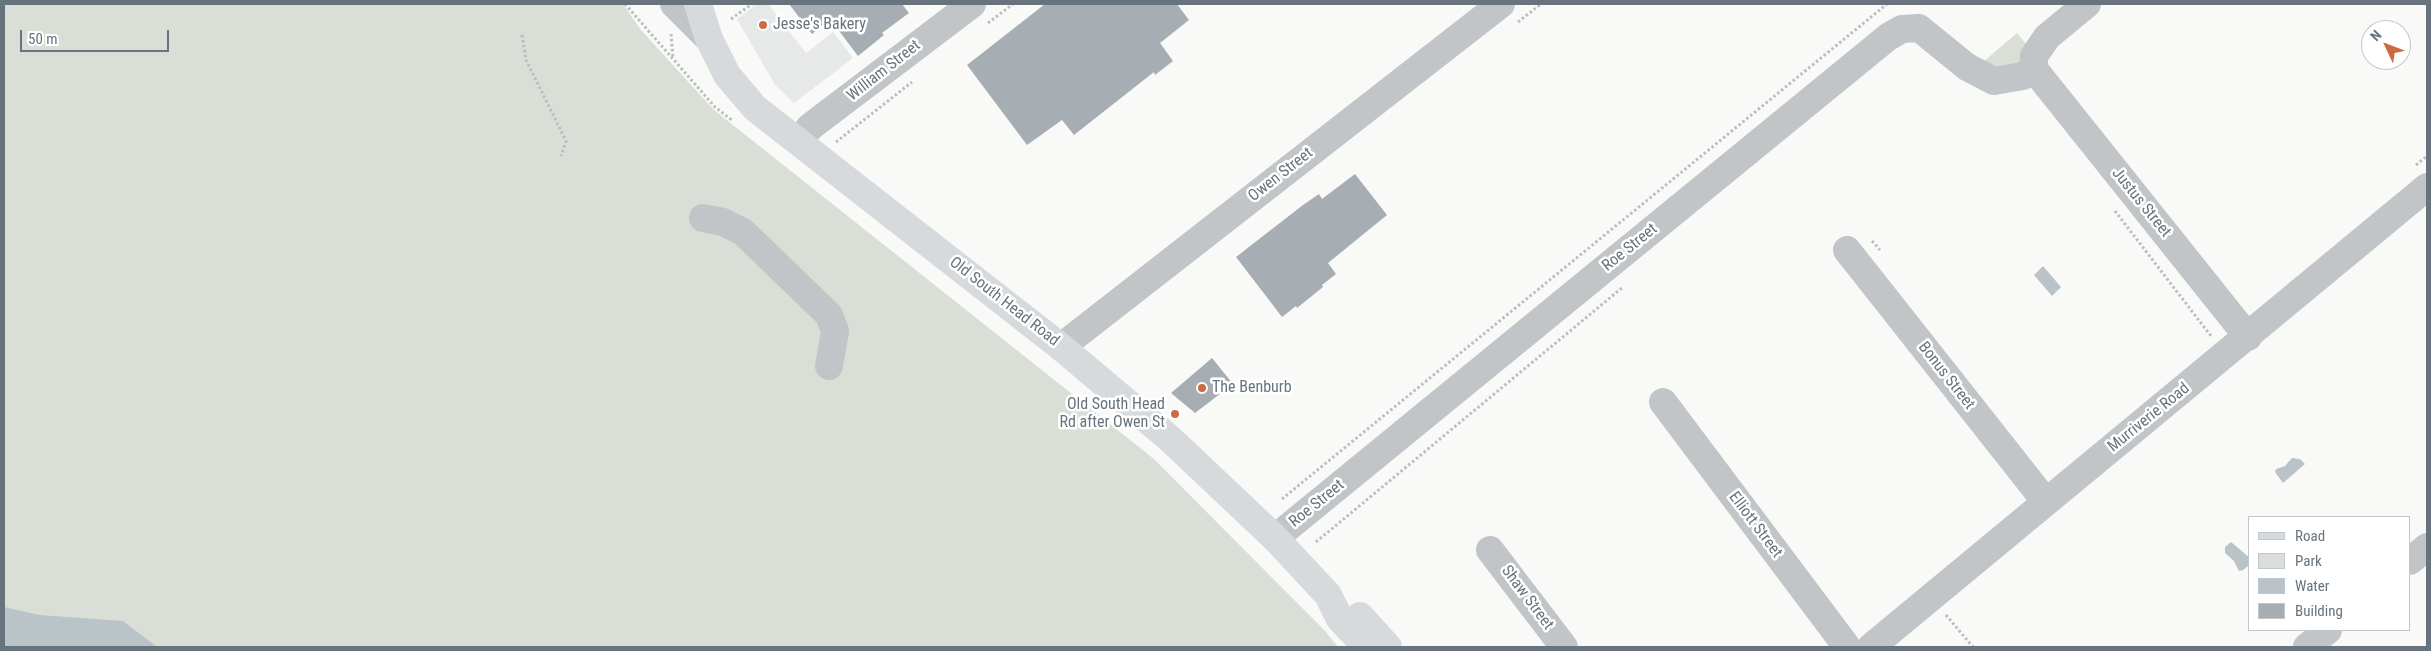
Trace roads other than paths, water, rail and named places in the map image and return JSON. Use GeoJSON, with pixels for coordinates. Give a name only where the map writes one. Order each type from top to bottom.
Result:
{"type":"FeatureCollection","features":[{"type":"Feature","properties":{"kind":"main road","name":"Old South Head Road"},"geometry":{"type":"LineString","coordinates":[[698,4],[708,39],[727,75],[755,108],[1061,347],[1170,438],[1275,538],[1328,595],[1340,619],[1366,647]]}},
{"type":"Feature","properties":{"kind":"main road","name":"Old South Head Road"},"geometry":{"type":"LineString","coordinates":[[1328,595],[1351,606],[1388,647]]}},
{"type":"Feature","properties":{"kind":"street"},"geometry":{"type":"LineString","coordinates":[[674,4],[708,39]]}},
{"type":"Feature","properties":{"kind":"street","name":"William Street"},"geometry":{"type":"LineString","coordinates":[[799,141],[810,127],[972,4]]}},
{"type":"Feature","properties":{"kind":"street","name":"Owen Street"},"geometry":{"type":"LineString","coordinates":[[1061,347],[1501,4]]}},
{"type":"Feature","properties":{"kind":"street"},"geometry":{"type":"LineString","coordinates":[[2034,69],[2034,56],[2044,41],[2087,4]]}},
{"type":"Feature","properties":{"kind":"street","name":"Roe Street"},"geometry":{"type":"LineString","coordinates":[[1275,538],[1888,37],[1902,29],[1919,28],[1967,68],[1994,81],[2023,76],[2034,69]]}},
{"type":"Feature","properties":{"kind":"street","name":"Justus Street"},"geometry":{"type":"LineString","coordinates":[[2034,69],[2248,336]]}},
{"type":"Feature","properties":{"kind":"street","name":"Murriverie Road"},"geometry":{"type":"LineString","coordinates":[[1870,647],[2427,187]]}},
{"type":"Feature","properties":{"kind":"street"},"geometry":{"type":"LineString","coordinates":[[703,218],[723,222],[743,232],[829,315],[835,331],[828,366]]}},
{"type":"Feature","properties":{"kind":"street","name":"Bonus Street"},"geometry":{"type":"LineString","coordinates":[[1847,250],[2046,502]]}},
{"type":"Feature","properties":{"kind":"street","name":"Elliott Street"},"geometry":{"type":"LineString","coordinates":[[1663,402],[1847,647]]}},
{"type":"Feature","properties":{"kind":"street"},"geometry":{"type":"LineString","coordinates":[[2411,560],[2427,546]]}},
{"type":"Feature","properties":{"kind":"street","name":"Shaw Street"},"geometry":{"type":"LineString","coordinates":[[1490,550],[1564,647]]}},
{"type":"Feature","properties":{"kind":"street"},"geometry":{"type":"LineString","coordinates":[[2307,647],[2327,631]]}},
{"type":"Feature","properties":{"kind":"water"},"geometry":{"type":"Polygon","coordinates":[[[2043,266],[2061,287],[2052,296],[2034,275],[2043,266]]]}},
{"type":"Feature","properties":{"kind":"water"},"geometry":{"type":"Polygon","coordinates":[[[2292,458],[2300,459],[2305,464],[2283,483],[2275,472],[2276,469],[2285,466],[2292,458]]]}},
{"type":"Feature","properties":{"kind":"water"},"geometry":{"type":"Polygon","coordinates":[[[2231,542],[2248,556],[2248,566],[2239,571],[2234,561],[2225,553],[2225,547],[2231,542]]]}},
{"type":"Feature","properties":{"kind":"water"},"geometry":{"type":"Polygon","coordinates":[[[4,607],[39,615],[123,621],[157,647],[4,647],[4,607]]]}},
{"type":"Feature","properties":{"kind":"place","name":"Jesse's Bakery"},"geometry":{"type":"Point","coordinates":[763,25]}},
{"type":"Feature","properties":{"kind":"place","name":"The Benburb"},"geometry":{"type":"Point","coordinates":[1202,388]}},
{"type":"Feature","properties":{"kind":"place","name":"Old South Head Rd after Owen St"},"geometry":{"type":"Point","coordinates":[1175,414]}}]}
